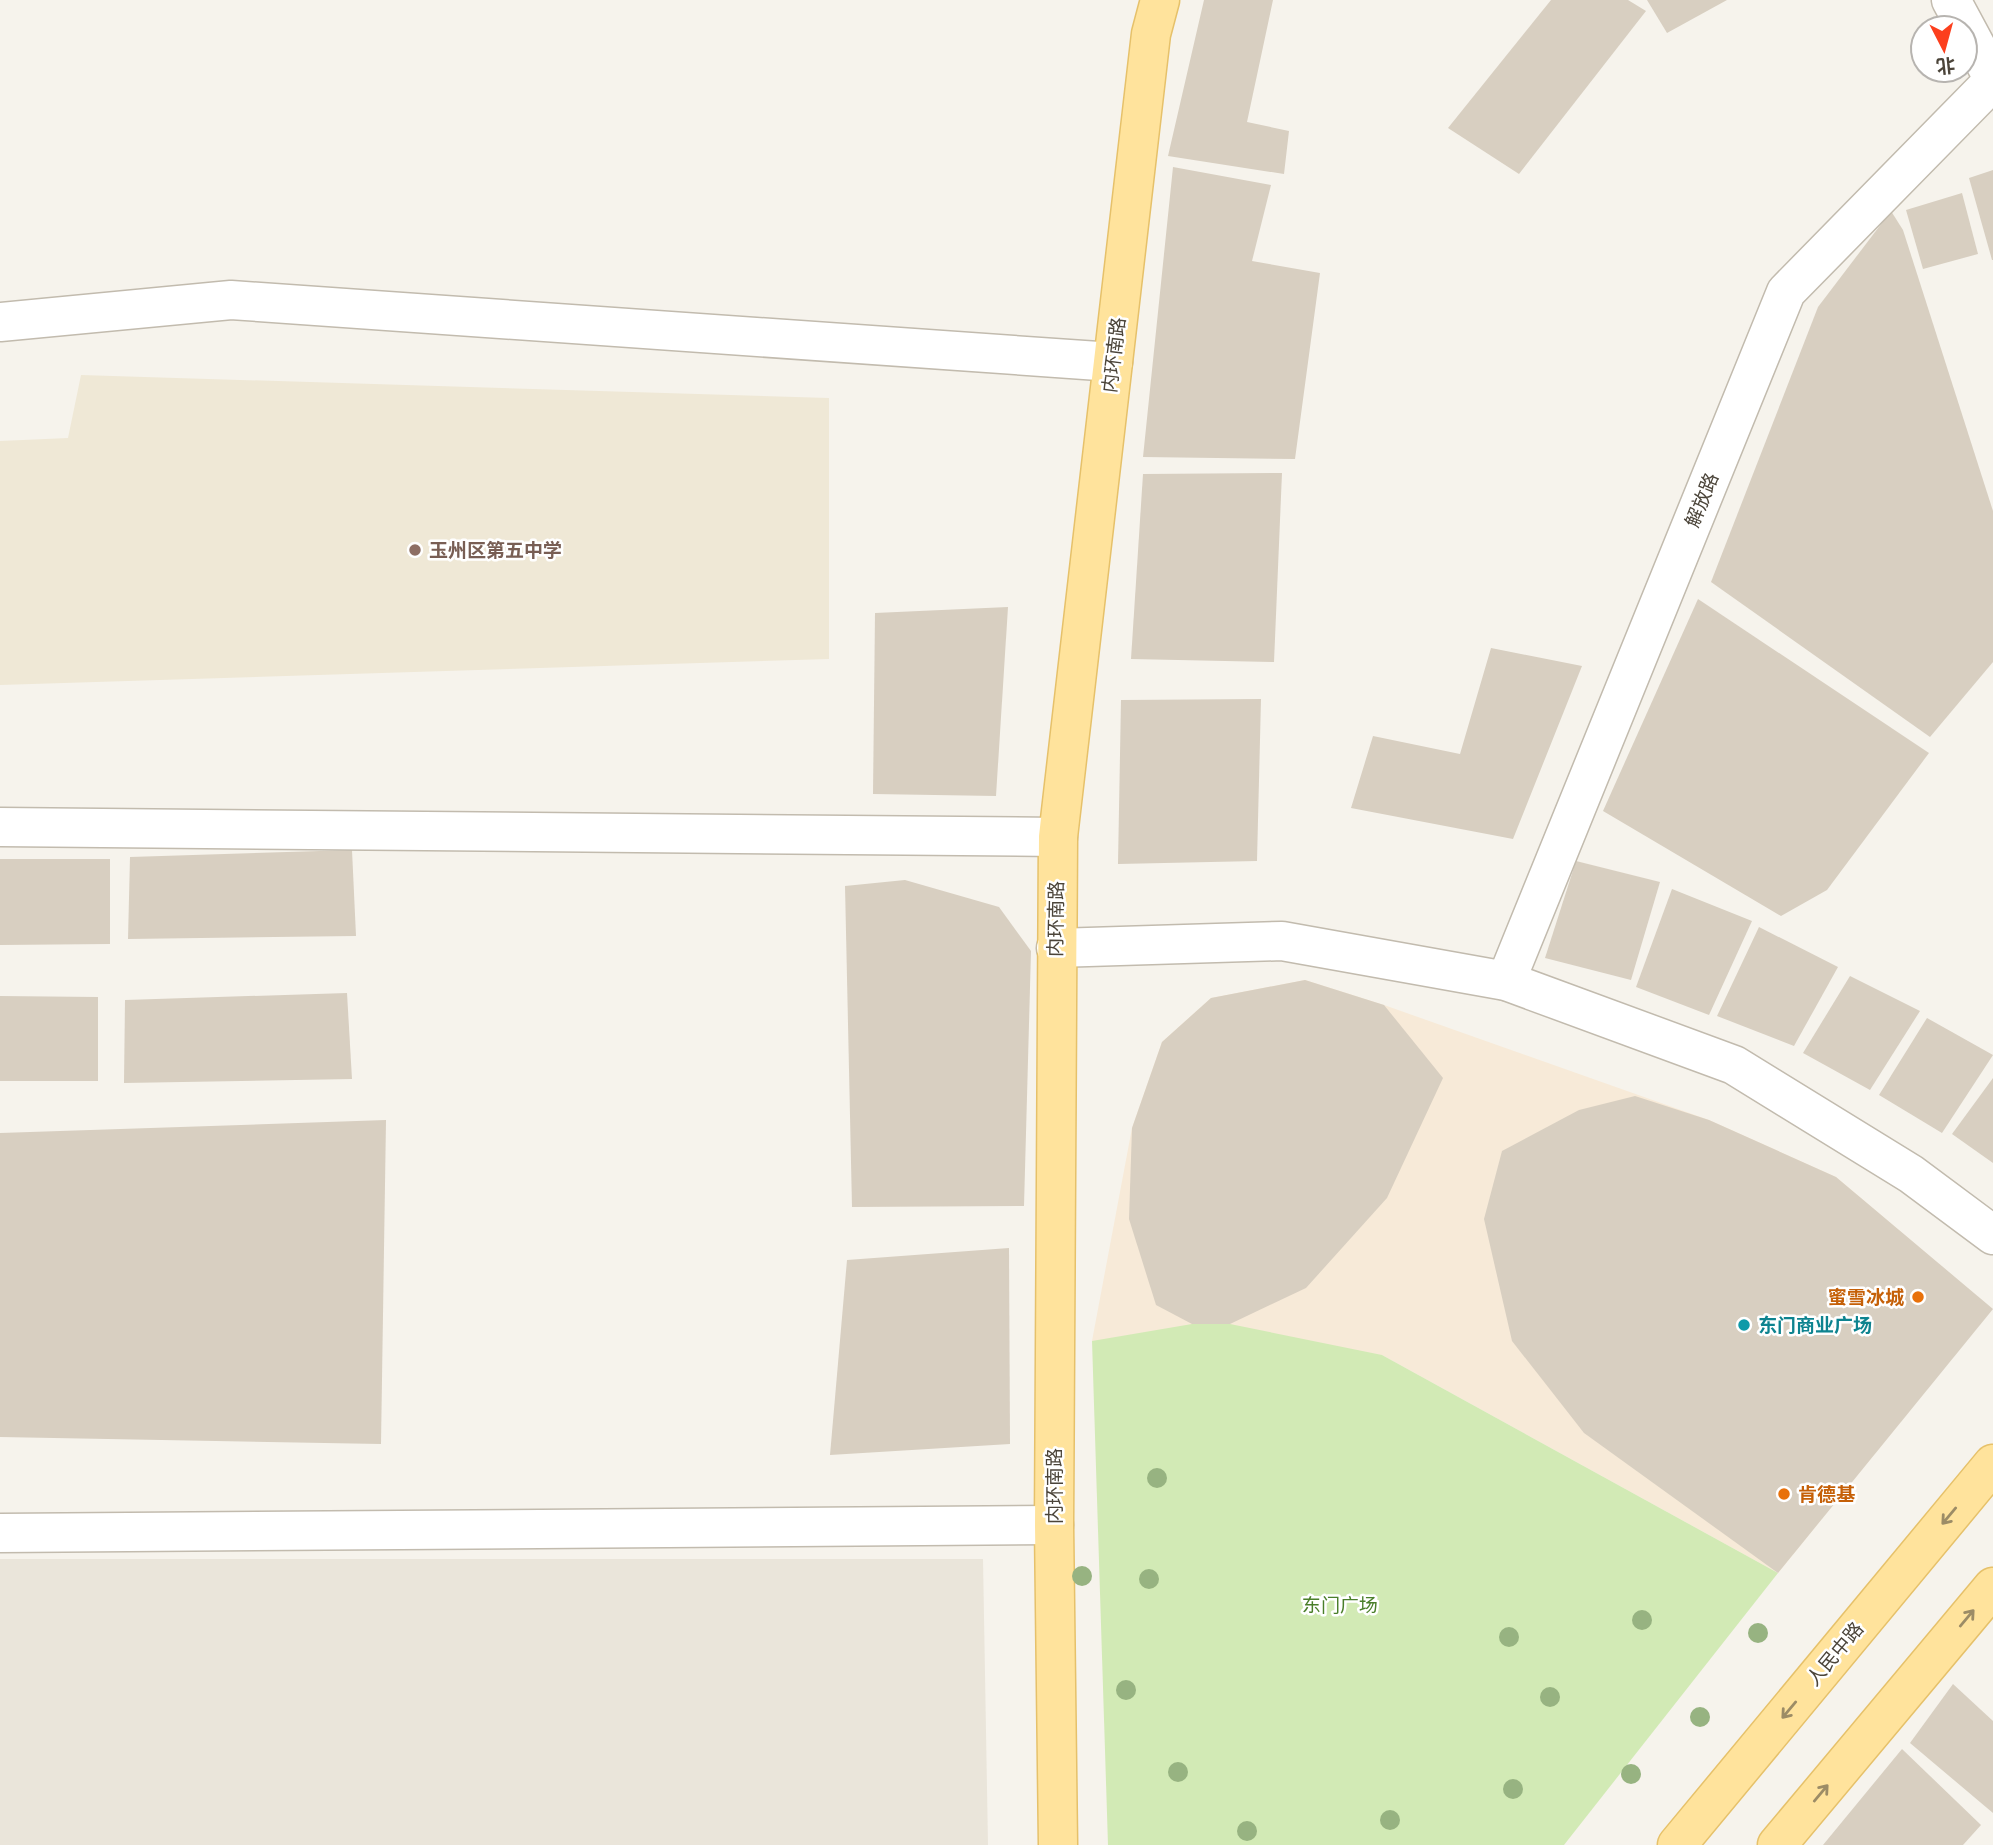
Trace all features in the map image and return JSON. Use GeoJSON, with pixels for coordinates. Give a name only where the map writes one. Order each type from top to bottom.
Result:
{"type":"FeatureCollection","features":[{"type":"Feature","properties":{"kind":"main road","name":"内环南路"},"geometry":{"type":"LineString","coordinates":[[1058,1845],[1054,1525],[1058,837],[1151,34],[1160,0]]}},
{"type":"Feature","properties":{"kind":"main road","name":"人民中路"},"geometry":{"type":"LineString","coordinates":[[1677,1845],[1993,1464]]}},
{"type":"Feature","properties":{"kind":"main road"},"geometry":{"type":"LineString","coordinates":[[1777,1845],[1993,1587]]}},
{"type":"Feature","properties":{"kind":"street"},"geometry":{"type":"LineString","coordinates":[[1951,0],[1993,80]]}},
{"type":"Feature","properties":{"kind":"street","name":"解放路"},"geometry":{"type":"LineString","coordinates":[[1506,981],[1786,292],[1993,80]]}},
{"type":"Feature","properties":{"kind":"street"},"geometry":{"type":"LineString","coordinates":[[0,322],[231,300],[1113,362]]}},
{"type":"Feature","properties":{"kind":"street"},"geometry":{"type":"LineString","coordinates":[[0,827],[1058,837]]}},
{"type":"Feature","properties":{"kind":"street"},"geometry":{"type":"LineString","coordinates":[[1056,948],[1282,941],[1506,981],[1734,1065],[1911,1174],[1993,1235]]}},
{"type":"Feature","properties":{"kind":"street"},"geometry":{"type":"LineString","coordinates":[[0,1533],[1054,1525]]}},
{"type":"Feature","properties":{"kind":"shaded area","name":"玉州区第五中学"},"geometry":{"type":"Polygon","coordinates":[[[81,375],[829,398],[829,659],[0,685],[0,441],[68,438],[81,375]]]}},
{"type":"Feature","properties":{"kind":"shaded area"},"geometry":{"type":"Polygon","coordinates":[[[1305,980],[1384,1005],[1709,1120],[1836,1177],[1992,1309],[1778,1573],[1382,1355],[1092,1341],[1132,1128],[1162,1042],[1211,998],[1305,980]]]}},
{"type":"Feature","properties":{"kind":"shaded area"},"geometry":{"type":"Polygon","coordinates":[[[0,1559],[983,1559],[988,1845],[0,1845],[0,1559]]]}},
{"type":"Feature","properties":{"kind":"green space","name":"东门广场"},"geometry":{"type":"Polygon","coordinates":[[[1192,1324],[1230,1324],[1382,1355],[1778,1573],[1564,1845],[1108,1845],[1092,1341],[1192,1324]]]}},
{"type":"Feature","properties":{"kind":"building"},"geometry":{"type":"Polygon","coordinates":[[[1204,0],[1273,0],[1247,122],[1289,131],[1284,174],[1168,156],[1204,0]]]}},
{"type":"Feature","properties":{"kind":"building"},"geometry":{"type":"Polygon","coordinates":[[[1551,0],[1628,0],[1646,11],[1519,174],[1448,128],[1551,0]]]}},
{"type":"Feature","properties":{"kind":"building"},"geometry":{"type":"Polygon","coordinates":[[[1647,0],[1727,0],[1667,33],[1647,0]]]}},
{"type":"Feature","properties":{"kind":"building"},"geometry":{"type":"Polygon","coordinates":[[[1173,167],[1271,185],[1252,261],[1320,273],[1295,459],[1143,457],[1173,167]]]}},
{"type":"Feature","properties":{"kind":"building"},"geometry":{"type":"Polygon","coordinates":[[[1993,170],[1993,260],[1992,260],[1969,178],[1993,170]]]}},
{"type":"Feature","properties":{"kind":"building"},"geometry":{"type":"Polygon","coordinates":[[[1962,193],[1978,254],[1923,269],[1906,210],[1962,193]]]}},
{"type":"Feature","properties":{"kind":"building"},"geometry":{"type":"Polygon","coordinates":[[[1891,211],[1903,230],[1993,511],[1993,662],[1930,737],[1711,582],[1818,307],[1891,211]]]}},
{"type":"Feature","properties":{"kind":"building"},"geometry":{"type":"Polygon","coordinates":[[[1282,473],[1274,662],[1131,659],[1143,474],[1282,473]]]}},
{"type":"Feature","properties":{"kind":"building"},"geometry":{"type":"Polygon","coordinates":[[[1698,599],[1929,753],[1827,890],[1781,916],[1603,811],[1698,599]]]}},
{"type":"Feature","properties":{"kind":"building"},"geometry":{"type":"Polygon","coordinates":[[[1008,607],[996,796],[873,794],[875,613],[1008,607]]]}},
{"type":"Feature","properties":{"kind":"building"},"geometry":{"type":"Polygon","coordinates":[[[1491,648],[1582,666],[1513,839],[1351,808],[1373,736],[1460,754],[1491,648]]]}},
{"type":"Feature","properties":{"kind":"building"},"geometry":{"type":"Polygon","coordinates":[[[1261,699],[1257,861],[1118,864],[1121,700],[1261,699]]]}},
{"type":"Feature","properties":{"kind":"building"},"geometry":{"type":"Polygon","coordinates":[[[352,850],[356,936],[128,939],[130,857],[352,850]]]}},
{"type":"Feature","properties":{"kind":"building"},"geometry":{"type":"Polygon","coordinates":[[[0,859],[110,859],[110,944],[0,945],[0,859]]]}},
{"type":"Feature","properties":{"kind":"building"},"geometry":{"type":"Polygon","coordinates":[[[1576,861],[1660,882],[1631,980],[1545,958],[1576,861]]]}},
{"type":"Feature","properties":{"kind":"building"},"geometry":{"type":"Polygon","coordinates":[[[905,880],[999,907],[1031,951],[1024,1206],[852,1207],[845,886],[905,880]]]}},
{"type":"Feature","properties":{"kind":"building"},"geometry":{"type":"Polygon","coordinates":[[[1672,889],[1752,921],[1709,1015],[1636,987],[1672,889]]]}},
{"type":"Feature","properties":{"kind":"building"},"geometry":{"type":"Polygon","coordinates":[[[1759,927],[1838,967],[1794,1046],[1717,1016],[1759,927]]]}},
{"type":"Feature","properties":{"kind":"building"},"geometry":{"type":"Polygon","coordinates":[[[1850,976],[1920,1011],[1870,1090],[1803,1053],[1850,976]]]}},
{"type":"Feature","properties":{"kind":"building"},"geometry":{"type":"Polygon","coordinates":[[[1305,980],[1384,1005],[1443,1078],[1387,1198],[1306,1288],[1230,1324],[1192,1324],[1156,1305],[1129,1219],[1132,1128],[1162,1042],[1211,998],[1305,980]]]}},
{"type":"Feature","properties":{"kind":"building"},"geometry":{"type":"Polygon","coordinates":[[[347,993],[352,1079],[124,1083],[125,1000],[347,993]]]}},
{"type":"Feature","properties":{"kind":"building"},"geometry":{"type":"Polygon","coordinates":[[[0,996],[98,997],[98,1081],[0,1081],[0,996]]]}},
{"type":"Feature","properties":{"kind":"building"},"geometry":{"type":"Polygon","coordinates":[[[1927,1018],[1993,1055],[1942,1133],[1879,1095],[1927,1018]]]}},
{"type":"Feature","properties":{"kind":"building"},"geometry":{"type":"Polygon","coordinates":[[[1993,1078],[1993,1163],[1952,1134],[1993,1078]]]}},
{"type":"Feature","properties":{"kind":"building","name":"东门商业广场"},"geometry":{"type":"Polygon","coordinates":[[[1635,1096],[1709,1120],[1836,1177],[1993,1309],[1778,1573],[1584,1433],[1512,1341],[1484,1219],[1502,1151],[1579,1110],[1635,1096]]]}},
{"type":"Feature","properties":{"kind":"building"},"geometry":{"type":"Polygon","coordinates":[[[386,1120],[381,1444],[0,1437],[0,1133],[386,1120]]]}},
{"type":"Feature","properties":{"kind":"building"},"geometry":{"type":"Polygon","coordinates":[[[1009,1248],[1010,1444],[830,1455],[847,1260],[1009,1248]]]}},
{"type":"Feature","properties":{"kind":"building"},"geometry":{"type":"Polygon","coordinates":[[[1953,1684],[1993,1721],[1993,1813],[1910,1743],[1953,1684]]]}},
{"type":"Feature","properties":{"kind":"building"},"geometry":{"type":"Polygon","coordinates":[[[1902,1749],[1981,1825],[1963,1845],[1823,1845],[1902,1749]]]}},
{"type":"Feature","properties":{"kind":"place","name":"玉州区第五中学"},"geometry":{"type":"Point","coordinates":[415,550]}},
{"type":"Feature","properties":{"kind":"place","name":"蜜雪冰城"},"geometry":{"type":"Point","coordinates":[1918,1297]}},
{"type":"Feature","properties":{"kind":"place","name":"东门商业广场"},"geometry":{"type":"Point","coordinates":[1744,1325]}},
{"type":"Feature","properties":{"kind":"place","name":"肯德基"},"geometry":{"type":"Point","coordinates":[1784,1494]}}]}
